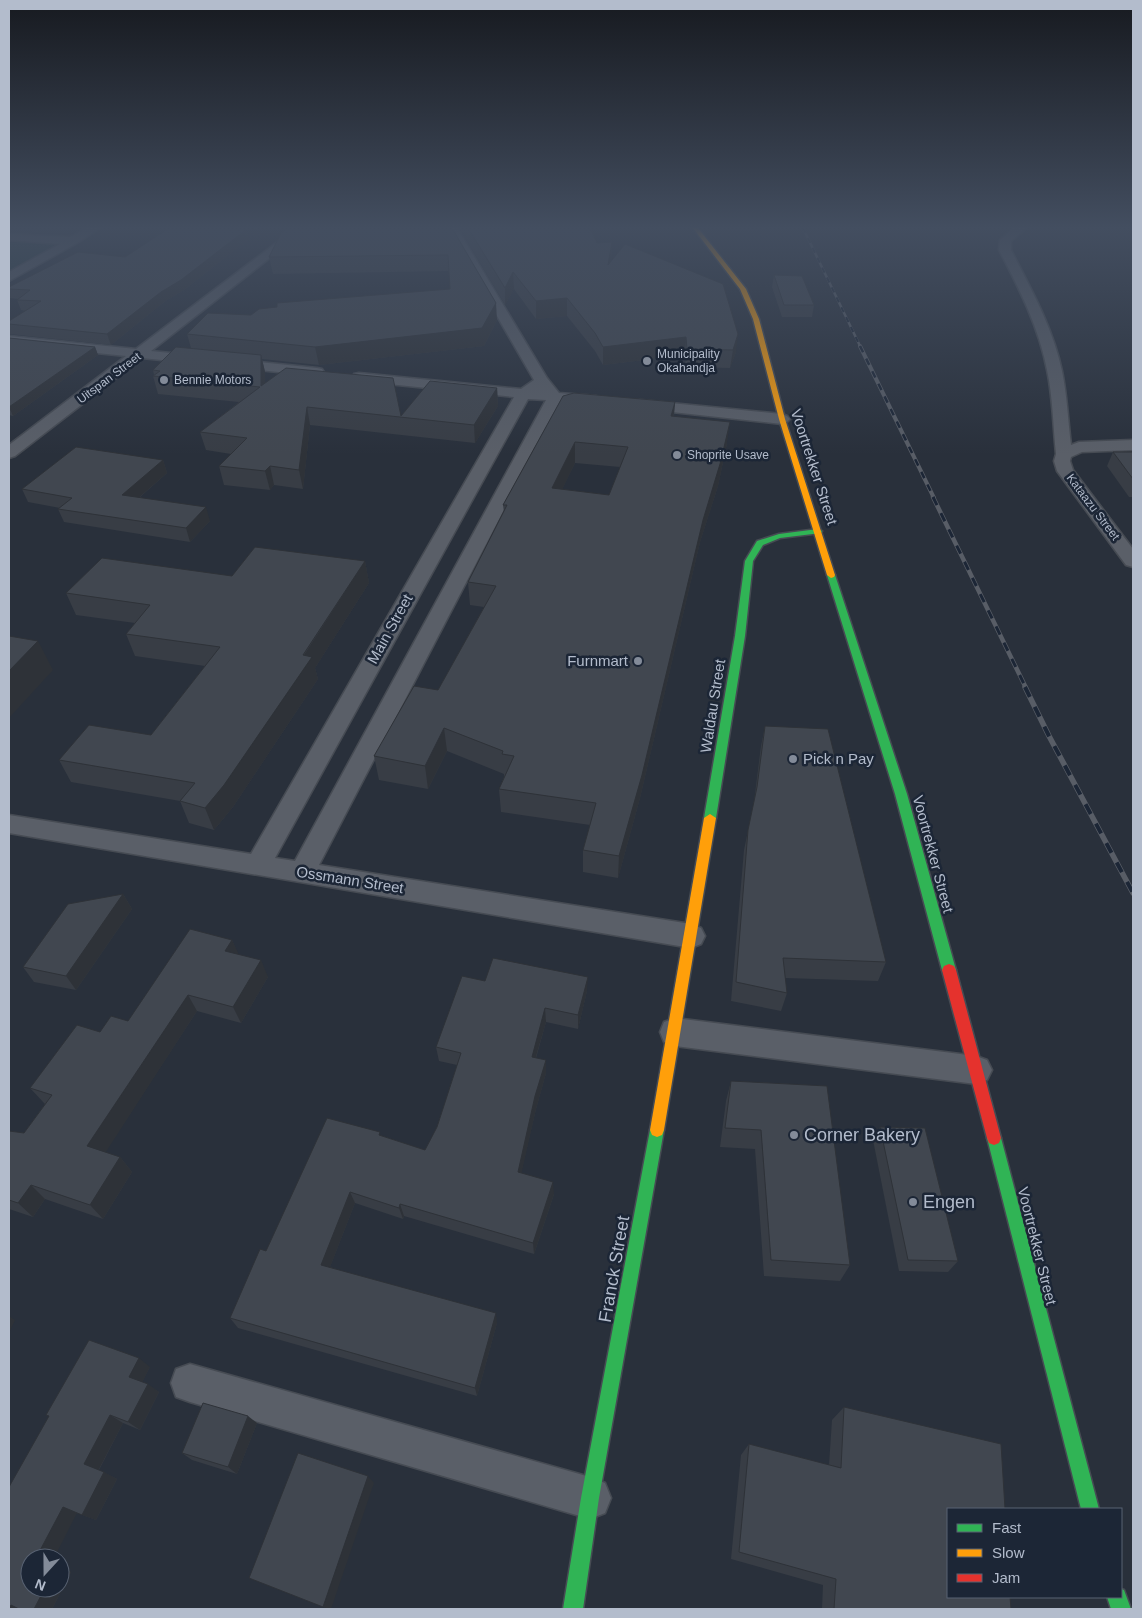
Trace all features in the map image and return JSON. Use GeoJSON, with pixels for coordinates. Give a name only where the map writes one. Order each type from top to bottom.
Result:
{"type":"FeatureCollection","features":[{"type":"Feature","properties":{"kind":"main road","name":"Voortrekker Street"},"geometry":{"type":"LineString","coordinates":[[749,304],[756,318],[782,419],[901,794],[976,1070],[1090,1508]]}},
{"type":"Feature","properties":{"kind":"main road","name":"Waldau Street"},"geometry":{"type":"LineString","coordinates":[[691,936],[740,636],[749,561],[760,543],[779,536],[818,531]]}},
{"type":"Feature","properties":{"kind":"main road","name":"Franck Street"},"geometry":{"type":"LineString","coordinates":[[573,1609],[590,1498],[691,936]]}},
{"type":"Feature","properties":{"kind":"street","name":"Uitspan Street"},"geometry":{"type":"LineString","coordinates":[[9,453],[206,304]]}},
{"type":"Feature","properties":{"kind":"street"},"geometry":{"type":"LineString","coordinates":[[496,304],[541,380],[554,397]]}},
{"type":"Feature","properties":{"kind":"street","name":"Kataazu Street"},"geometry":{"type":"LineString","coordinates":[[1033,304],[1052,359],[1060,402],[1064,454],[1062,462],[1065,471],[1133,561]]}},
{"type":"Feature","properties":{"kind":"street"},"geometry":{"type":"LineString","coordinates":[[9,340],[327,373]]}},
{"type":"Feature","properties":{"kind":"street"},"geometry":{"type":"LineString","coordinates":[[347,375],[782,419]]}},
{"type":"Feature","properties":{"kind":"street"},"geometry":{"type":"LineString","coordinates":[[524,394],[541,380]]}},
{"type":"Feature","properties":{"kind":"street","name":"Main Street"},"geometry":{"type":"LineString","coordinates":[[258,865],[524,394]]}},
{"type":"Feature","properties":{"kind":"street"},"geometry":{"type":"LineString","coordinates":[[302,872],[554,397]]}},
{"type":"Feature","properties":{"kind":"street"},"geometry":{"type":"LineString","coordinates":[[1064,454],[1079,447],[1133,445]]}},
{"type":"Feature","properties":{"kind":"street","name":"Ossmann Street"},"geometry":{"type":"LineString","coordinates":[[9,824],[691,936]]}},
{"type":"Feature","properties":{"kind":"street"},"geometry":{"type":"LineString","coordinates":[[675,1032],[976,1070]]}},
{"type":"Feature","properties":{"kind":"street"},"geometry":{"type":"LineString","coordinates":[[190,1383],[590,1498]]}},
{"type":"Feature","properties":{"kind":"building"},"geometry":{"type":"Polygon","coordinates":[[[37,304],[146,304],[107,334],[9,324],[9,321],[37,304]]]}},
{"type":"Feature","properties":{"kind":"building"},"geometry":{"type":"Polygon","coordinates":[[[277,304],[496,304],[482,328],[315,347],[187,334],[208,313],[251,315],[259,309],[277,307],[277,304]]]}},
{"type":"Feature","properties":{"kind":"building"},"geometry":{"type":"Polygon","coordinates":[[[571,304],[729,304],[738,334],[733,350],[687,349],[686,337],[603,347],[595,333],[571,304]]]}},
{"type":"Feature","properties":{"kind":"building"},"geometry":{"type":"Polygon","coordinates":[[[784,304],[814,305],[784,305],[784,304]]]}},
{"type":"Feature","properties":{"kind":"building"},"geometry":{"type":"Polygon","coordinates":[[[9,338],[95,347],[9,407],[9,338]]]}},
{"type":"Feature","properties":{"kind":"building"},"geometry":{"type":"Polygon","coordinates":[[[176,347],[261,355],[261,386],[286,368],[393,378],[401,416],[430,381],[497,388],[474,425],[307,407],[299,470],[270,466],[265,471],[219,466],[247,438],[200,432],[260,387],[153,376],[160,371],[153,370],[176,347]]]}},
{"type":"Feature","properties":{"kind":"building"},"geometry":{"type":"Polygon","coordinates":[[[574,393],[675,402],[671,416],[730,422],[720,464],[703,520],[642,775],[619,856],[583,850],[596,803],[499,789],[514,756],[502,754],[503,751],[444,728],[425,766],[374,756],[414,686],[438,690],[496,586],[468,582],[507,505],[503,505],[563,396],[574,393]],[[575,442],[552,488],[609,495],[628,447],[575,442]]]}},
{"type":"Feature","properties":{"kind":"building"},"geometry":{"type":"Polygon","coordinates":[[[76,447],[163,460],[122,495],[206,507],[186,528],[58,509],[72,498],[22,489],[76,447]]]}},
{"type":"Feature","properties":{"kind":"building"},"geometry":{"type":"Polygon","coordinates":[[[1113,452],[1133,452],[1133,479],[1113,452]]]}},
{"type":"Feature","properties":{"kind":"building"},"geometry":{"type":"Polygon","coordinates":[[[255,547],[365,561],[303,655],[312,657],[224,785],[205,808],[180,801],[195,783],[59,760],[89,725],[151,735],[220,647],[126,634],[150,605],[66,593],[102,558],[232,576],[255,547]]]}},
{"type":"Feature","properties":{"kind":"building"},"geometry":{"type":"Polygon","coordinates":[[[9,636],[38,641],[9,671],[9,636]]]}},
{"type":"Feature","properties":{"kind":"building"},"geometry":{"type":"Polygon","coordinates":[[[765,726],[828,729],[886,962],[783,958],[787,993],[736,982],[748,830],[757,787],[765,726]]]}},
{"type":"Feature","properties":{"kind":"building"},"geometry":{"type":"Polygon","coordinates":[[[123,894],[66,976],[23,967],[68,904],[123,894]]]}},
{"type":"Feature","properties":{"kind":"building"},"geometry":{"type":"Polygon","coordinates":[[[190,929],[232,940],[225,951],[261,960],[233,1007],[188,995],[87,1146],[120,1157],[90,1205],[31,1185],[18,1203],[9,1200],[9,1131],[24,1133],[52,1095],[30,1088],[77,1025],[100,1032],[111,1016],[128,1021],[190,929]]]}},
{"type":"Feature","properties":{"kind":"building"},"geometry":{"type":"Polygon","coordinates":[[[493,958],[588,977],[578,1015],[545,1008],[532,1057],[546,1060],[535,1096],[518,1172],[553,1182],[533,1243],[400,1204],[399,1208],[350,1192],[321,1265],[496,1313],[475,1388],[230,1318],[260,1249],[266,1251],[327,1118],[380,1132],[379,1135],[425,1150],[437,1127],[461,1053],[436,1047],[462,976],[485,981],[493,958]]]}},
{"type":"Feature","properties":{"kind":"building"},"geometry":{"type":"Polygon","coordinates":[[[731,1081],[827,1086],[850,1265],[771,1260],[761,1130],[725,1128],[731,1081]]]}},
{"type":"Feature","properties":{"kind":"building"},"geometry":{"type":"Polygon","coordinates":[[[880,1127],[925,1128],[958,1261],[908,1260],[880,1127]]]}},
{"type":"Feature","properties":{"kind":"building"},"geometry":{"type":"Polygon","coordinates":[[[89,1340],[139,1358],[129,1377],[148,1384],[128,1422],[110,1415],[84,1464],[104,1472],[82,1515],[63,1507],[41,1548],[20,1548],[20,1598],[40,1598],[34,1609],[19,1609],[11,1605],[9,1609],[9,1487],[49,1416],[46,1415],[89,1340]]]}},
{"type":"Feature","properties":{"kind":"building"},"geometry":{"type":"Polygon","coordinates":[[[203,1403],[248,1416],[228,1467],[182,1453],[203,1403]]]}},
{"type":"Feature","properties":{"kind":"building"},"geometry":{"type":"Polygon","coordinates":[[[844,1407],[1001,1444],[1005,1508],[947,1508],[947,1598],[1010,1598],[1011,1609],[834,1609],[836,1579],[739,1552],[749,1444],[841,1468],[844,1407]]]}},
{"type":"Feature","properties":{"kind":"building"},"geometry":{"type":"Polygon","coordinates":[[[298,1453],[368,1476],[323,1607],[249,1578],[298,1453]]]}},
{"type":"Feature","properties":{"kind":"railway"},"geometry":{"type":"LineString","coordinates":[[839,304],[861,348]]}},
{"type":"Feature","properties":{"kind":"railway"},"geometry":{"type":"LineString","coordinates":[[860,346],[934,498]]}},
{"type":"Feature","properties":{"kind":"railway"},"geometry":{"type":"LineString","coordinates":[[933,497],[1026,688]]}},
{"type":"Feature","properties":{"kind":"railway"},"geometry":{"type":"LineString","coordinates":[[1025,687],[1133,893]]}},
{"type":"Feature","properties":{"kind":"traffic: fast"},"geometry":{"type":"LineString","coordinates":[[710,818],[740,636],[749,561],[760,543],[779,536],[818,531]]}},
{"type":"Feature","properties":{"kind":"traffic: fast"},"geometry":{"type":"LineString","coordinates":[[831,575],[901,794],[949,970]]}},
{"type":"Feature","properties":{"kind":"traffic: fast"},"geometry":{"type":"LineString","coordinates":[[573,1609],[590,1498],[657,1130]]}},
{"type":"Feature","properties":{"kind":"traffic: fast"},"geometry":{"type":"LineString","coordinates":[[994,1138],[1090,1508]]}},
{"type":"Feature","properties":{"kind":"traffic: fast"},"geometry":{"type":"LineString","coordinates":[[1117,1598],[1121,1609]]}},
{"type":"Feature","properties":{"kind":"traffic: slow"},"geometry":{"type":"LineString","coordinates":[[749,304],[756,319],[782,419],[831,575]]}},
{"type":"Feature","properties":{"kind":"traffic: slow"},"geometry":{"type":"LineString","coordinates":[[657,1130],[710,818]]}},
{"type":"Feature","properties":{"kind":"traffic: jam"},"geometry":{"type":"LineString","coordinates":[[949,970],[994,1138]]}},
{"type":"Feature","properties":{"kind":"place","name":"Municipality Okahandja"},"geometry":{"type":"Point","coordinates":[647,361]}},
{"type":"Feature","properties":{"kind":"place","name":"Bennie Motors"},"geometry":{"type":"Point","coordinates":[164,380]}},
{"type":"Feature","properties":{"kind":"place","name":"Shoprite Usave"},"geometry":{"type":"Point","coordinates":[677,455]}},
{"type":"Feature","properties":{"kind":"place","name":"Furnmart"},"geometry":{"type":"Point","coordinates":[638,661]}},
{"type":"Feature","properties":{"kind":"place","name":"Pick n Pay"},"geometry":{"type":"Point","coordinates":[793,759]}},
{"type":"Feature","properties":{"kind":"place","name":"Corner Bakery"},"geometry":{"type":"Point","coordinates":[794,1135]}},
{"type":"Feature","properties":{"kind":"place","name":"Engen"},"geometry":{"type":"Point","coordinates":[913,1202]}}]}
